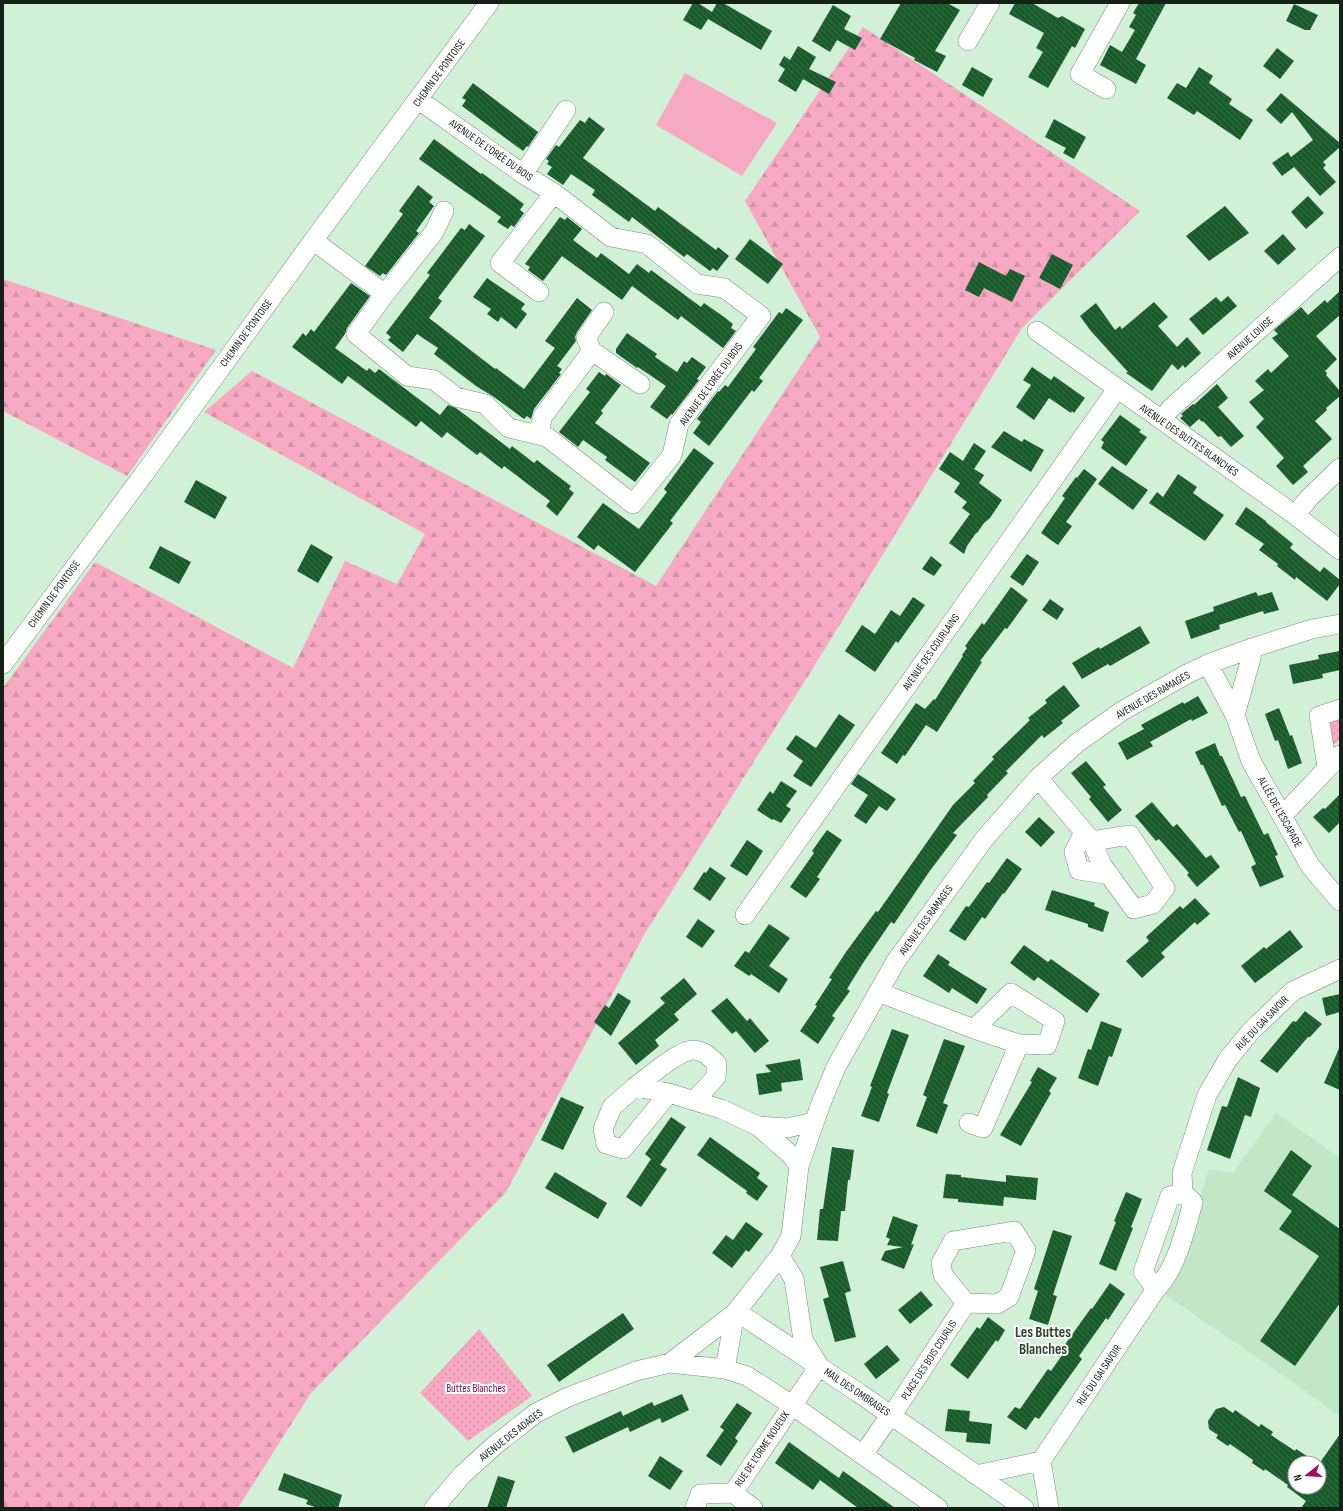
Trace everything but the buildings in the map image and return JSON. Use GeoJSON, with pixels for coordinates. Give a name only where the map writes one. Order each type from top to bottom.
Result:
{"type":"FeatureCollection","features":[{"type":"Feature","properties":{"kind":"street","name":"CHEMIN DE PONTOISE"},"geometry":{"type":"LineString","coordinates":[[3,664],[154,461],[314,240],[489,3]]}},
{"type":"Feature","properties":{"kind":"street"},"geometry":{"type":"LineString","coordinates":[[968,41],[990,3]]}},
{"type":"Feature","properties":{"kind":"street"},"geometry":{"type":"LineString","coordinates":[[1106,89],[1080,74],[1120,3]]}},
{"type":"Feature","properties":{"kind":"street","name":"AVENUE DE L'ORÉE DU BOIS"},"geometry":{"type":"LineString","coordinates":[[385,294],[356,334],[408,376],[434,380],[456,397],[485,404],[509,428],[547,437],[633,504],[672,455],[679,424],[761,316],[724,288],[697,284],[647,244],[611,237],[554,193],[522,174],[418,100]]}},
{"type":"Feature","properties":{"kind":"street"},"geometry":{"type":"LineString","coordinates":[[522,174],[566,110]]}},
{"type":"Feature","properties":{"kind":"street"},"geometry":{"type":"LineString","coordinates":[[539,292],[500,263],[554,193]]}},
{"type":"Feature","properties":{"kind":"street"},"geometry":{"type":"LineString","coordinates":[[314,240],[385,294],[434,232],[444,211]]}},
{"type":"Feature","properties":{"kind":"street","name":"AVENUE LOUISE"},"geometry":{"type":"LineString","coordinates":[[1162,420],[1170,409],[1340,257]]}},
{"type":"Feature","properties":{"kind":"street"},"geometry":{"type":"LineString","coordinates":[[604,312],[586,338],[592,351],[640,384]]}},
{"type":"Feature","properties":{"kind":"street","name":"AVENUE DES BUTTES BLANCHES"},"geometry":{"type":"LineString","coordinates":[[1037,332],[1295,515],[1340,550]]}},
{"type":"Feature","properties":{"kind":"street"},"geometry":{"type":"LineString","coordinates":[[538,435],[543,416],[592,351]]}},
{"type":"Feature","properties":{"kind":"street","name":"AVENUE DES COURLAINS"},"geometry":{"type":"LineString","coordinates":[[745,915],[1117,389]]}},
{"type":"Feature","properties":{"kind":"street"},"geometry":{"type":"LineString","coordinates":[[1295,515],[1308,498],[1340,468]]}},
{"type":"Feature","properties":{"kind":"street","name":"AVENUE DES RAMAGES"},"geometry":{"type":"LineString","coordinates":[[670,1363],[735,1313],[780,1256],[791,1236],[800,1166],[814,1122],[836,1067],[896,961],[985,838],[1038,778],[1077,743],[1122,711],[1186,674],[1208,664],[1252,648],[1312,629],[1340,624]]}},
{"type":"Feature","properties":{"kind":"street"},"geometry":{"type":"LineString","coordinates":[[1235,716],[1251,658],[1252,648]]}},
{"type":"Feature","properties":{"kind":"street","name":"ALLÉE DE L'ESCAPADE"},"geometry":{"type":"LineString","coordinates":[[1208,664],[1235,716],[1251,761],[1311,867],[1340,901]]}},
{"type":"Feature","properties":{"kind":"street"},"geometry":{"type":"LineString","coordinates":[[1282,816],[1334,761],[1319,716],[1340,709]]}},
{"type":"Feature","properties":{"kind":"street"},"geometry":{"type":"LineString","coordinates":[[1038,778],[1088,837]]}},
{"type":"Feature","properties":{"kind":"street"},"geometry":{"type":"LineString","coordinates":[[1130,835],[1165,888],[1153,904],[1134,909],[1110,876],[1079,870],[1074,852],[1088,837],[1130,835]]}},
{"type":"Feature","properties":{"kind":"street","name":"RUE DU GAI SAVOIR"},"geometry":{"type":"LineString","coordinates":[[1041,1461],[1156,1289],[1163,1282],[1172,1266],[1187,1227],[1193,1202],[1182,1193],[1182,1173],[1207,1095],[1228,1059],[1251,1031],[1293,991],[1340,969]]}},
{"type":"Feature","properties":{"kind":"street"},"geometry":{"type":"LineString","coordinates":[[878,992],[974,1029],[1019,1044],[1047,1045],[1055,1021],[1011,993],[974,1029]]}},
{"type":"Feature","properties":{"kind":"street"},"geometry":{"type":"LineString","coordinates":[[970,1123],[982,1128],[1019,1044]]}},
{"type":"Feature","properties":{"kind":"street"},"geometry":{"type":"LineString","coordinates":[[669,1093],[623,1149],[606,1144],[603,1129],[612,1107],[635,1087],[679,1055],[693,1050],[706,1054],[717,1064],[716,1077],[694,1101]]}},
{"type":"Feature","properties":{"kind":"street"},"geometry":{"type":"LineString","coordinates":[[635,1087],[669,1093],[721,1109],[758,1126],[792,1156],[800,1166]]}},
{"type":"Feature","properties":{"kind":"street"},"geometry":{"type":"LineString","coordinates":[[758,1126],[787,1128],[814,1122]]}},
{"type":"Feature","properties":{"kind":"street"},"geometry":{"type":"LineString","coordinates":[[1156,1289],[1144,1272],[1170,1196],[1182,1193]]}},
{"type":"Feature","properties":{"kind":"street"},"geometry":{"type":"LineString","coordinates":[[1014,1231],[1026,1250],[1009,1297],[997,1304],[966,1303],[943,1275],[941,1263],[953,1241],[1014,1231]]}},
{"type":"Feature","properties":{"kind":"street"},"geometry":{"type":"LineString","coordinates":[[780,1256],[794,1279],[804,1340],[819,1366]]}},
{"type":"Feature","properties":{"kind":"street","name":"PLACE DES BOIS COURLIS"},"geometry":{"type":"LineString","coordinates":[[863,1455],[890,1414],[896,1409],[966,1303]]}},
{"type":"Feature","properties":{"kind":"street"},"geometry":{"type":"LineString","coordinates":[[725,1369],[735,1313]]}},
{"type":"Feature","properties":{"kind":"street","name":"MAIL DES OMBRAGES"},"geometry":{"type":"LineString","coordinates":[[735,1313],[743,1316],[819,1366],[1024,1508]]}},
{"type":"Feature","properties":{"kind":"street"},"geometry":{"type":"LineString","coordinates":[[670,1363],[725,1369],[747,1376],[792,1405],[938,1508]]}},
{"type":"Feature","properties":{"kind":"street","name":"AVENUE DES ADAGES"},"geometry":{"type":"LineString","coordinates":[[434,1508],[462,1475],[495,1445],[536,1413],[568,1397],[636,1371],[670,1363]]}},
{"type":"Feature","properties":{"kind":"street","name":"RUE DE L'ORME NOUEUX"},"geometry":{"type":"LineString","coordinates":[[732,1492],[819,1366]]}},
{"type":"Feature","properties":{"kind":"street"},"geometry":{"type":"LineString","coordinates":[[976,1475],[1041,1461],[1049,1508]]}},
{"type":"Feature","properties":{"kind":"street"},"geometry":{"type":"LineString","coordinates":[[695,1508],[700,1494],[732,1492],[753,1508]]}},
{"type":"Feature","properties":{"kind":"shaded area"},"geometry":{"type":"Polygon","coordinates":[[[1276,1113],[1340,1158],[1340,1416],[1163,1293],[1190,1233],[1209,1169],[1233,1173],[1276,1113]]]}},
{"type":"Feature","properties":{"kind":"green space"},"geometry":{"type":"Polygon","coordinates":[[[863,27],[1140,211],[1022,328],[810,673],[644,935],[506,1192],[311,1393],[238,1508],[3,1508],[3,688],[95,562],[293,668],[345,561],[397,584],[425,534],[204,412],[252,371],[656,586],[820,337],[745,201],[863,27]]]}},
{"type":"Feature","properties":{"kind":"green space"},"geometry":{"type":"Polygon","coordinates":[[[685,73],[777,123],[742,176],[656,125],[685,73]]]}},
{"type":"Feature","properties":{"kind":"green space"},"geometry":{"type":"Polygon","coordinates":[[[3,279],[216,350],[127,476],[3,411],[3,279]]]}},
{"type":"Feature","properties":{"kind":"green space"},"geometry":{"type":"Polygon","coordinates":[[[1340,713],[1340,739],[1333,744],[1325,725],[1340,713]]]}},
{"type":"Feature","properties":{"kind":"green space","name":"Buttes Blanches"},"geometry":{"type":"Polygon","coordinates":[[[479,1329],[532,1396],[468,1441],[420,1393],[479,1329]]]}},
{"type":"Feature","properties":{"kind":"district","name":"Les Buttes Blanches"},"geometry":{"type":"Point","coordinates":[1043,1340]}}]}
